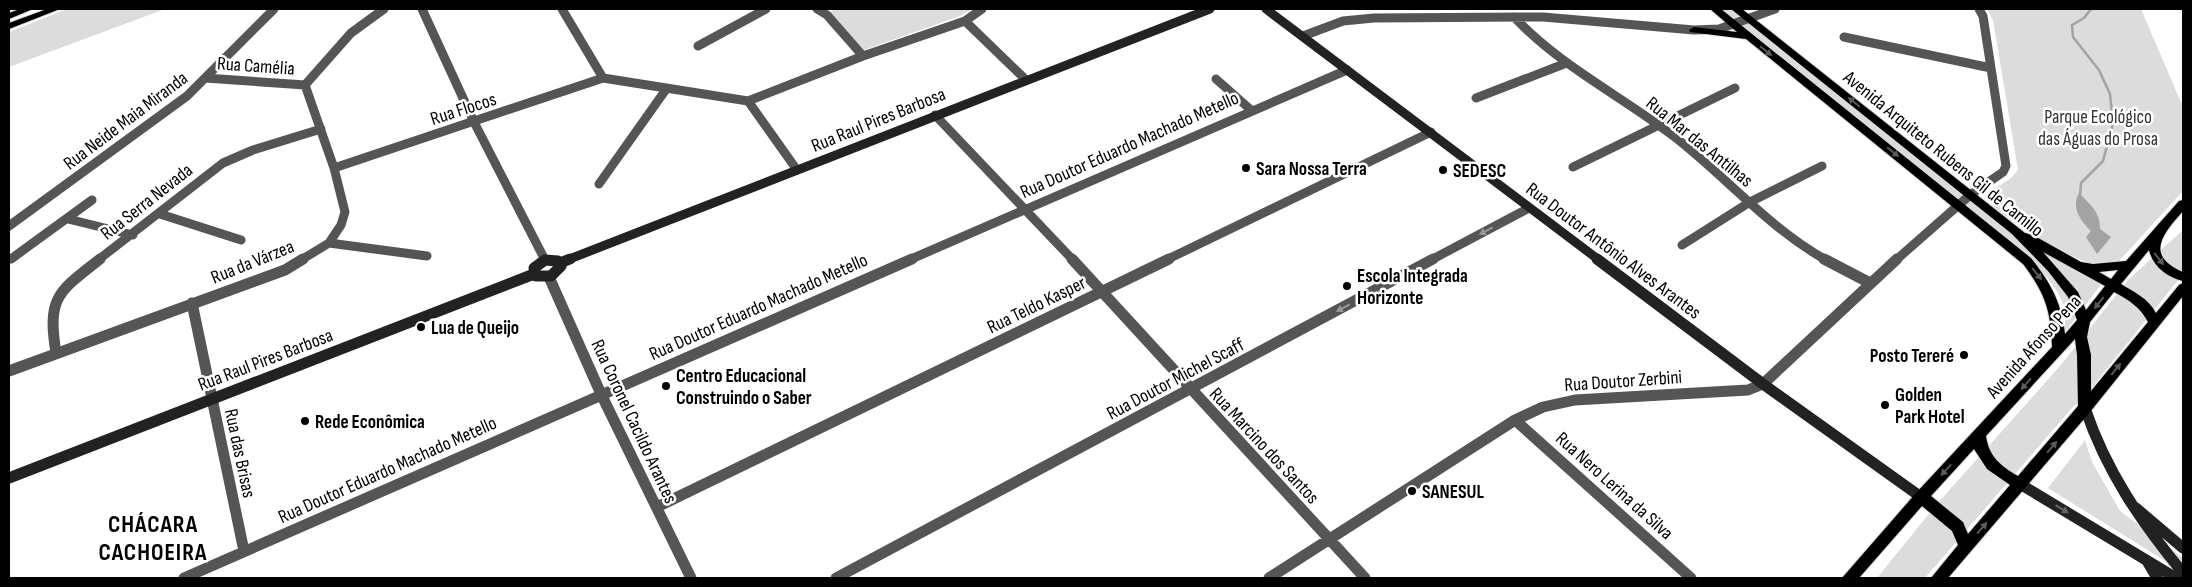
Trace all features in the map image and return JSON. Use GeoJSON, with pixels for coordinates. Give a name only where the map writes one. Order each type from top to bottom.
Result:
{"type":"FeatureCollection","features":[{"type":"Feature","properties":{"kind":"main road"},"geometry":{"type":"LineString","coordinates":[[9,16],[28,9]]}},
{"type":"Feature","properties":{"kind":"main road"},"geometry":{"type":"LineString","coordinates":[[9,26],[55,9]]}},
{"type":"Feature","properties":{"kind":"main road","name":"Avenida Arquiteto Rubens Gil de Camillo"},"geometry":{"type":"LineString","coordinates":[[1715,9],[2027,261],[2048,287],[2055,305],[2058,348]]}},
{"type":"Feature","properties":{"kind":"main road","name":"Avenida Arquiteto Rubens Gil de Camillo"},"geometry":{"type":"LineString","coordinates":[[1736,9],[2016,231],[2063,281],[2074,295],[2084,321],[2081,337],[2084,355],[2086,408]]}},
{"type":"Feature","properties":{"kind":"main road"},"geometry":{"type":"LineString","coordinates":[[1694,30],[1748,36]]}},
{"type":"Feature","properties":{"kind":"main road","name":"Avenida Afonso Pena"},"geometry":{"type":"LineString","coordinates":[[1850,578],[1921,497],[2084,321],[2129,265],[2183,204]]}},
{"type":"Feature","properties":{"kind":"main road"},"geometry":{"type":"LineString","coordinates":[[2016,231],[2143,303],[2154,322]]}},
{"type":"Feature","properties":{"kind":"main road"},"geometry":{"type":"LineString","coordinates":[[2158,232],[2154,253],[2165,266],[2183,277]]}},
{"type":"Feature","properties":{"kind":"main road"},"geometry":{"type":"LineString","coordinates":[[2058,254],[2092,268],[2129,265]]}},
{"type":"Feature","properties":{"kind":"main road"},"geometry":{"type":"LineString","coordinates":[[1939,578],[2086,408],[2183,288]]}},
{"type":"Feature","properties":{"kind":"main road"},"geometry":{"type":"LineString","coordinates":[[1979,435],[1980,449],[1989,463],[2020,484]]}},
{"type":"Feature","properties":{"kind":"main road"},"geometry":{"type":"LineString","coordinates":[[1921,497],[1958,527],[1966,547]]}},
{"type":"Feature","properties":{"kind":"street","name":"Rua Neide Maia Miranda"},"geometry":{"type":"LineString","coordinates":[[9,226],[157,120],[205,78],[274,9]]}},
{"type":"Feature","properties":{"kind":"street"},"geometry":{"type":"LineString","coordinates":[[305,85],[355,29],[369,16],[384,9]]}},
{"type":"Feature","properties":{"kind":"street"},"geometry":{"type":"LineString","coordinates":[[422,9],[474,122],[545,260]]}},
{"type":"Feature","properties":{"kind":"street"},"geometry":{"type":"LineString","coordinates":[[562,9],[603,78],[748,101],[863,56],[965,21],[982,9]]}},
{"type":"Feature","properties":{"kind":"street"},"geometry":{"type":"LineString","coordinates":[[698,46],[766,9]]}},
{"type":"Feature","properties":{"kind":"street","name":"Rua Raul Pires Barbosa"},"geometry":{"type":"LineString","coordinates":[[560,263],[1025,79],[1210,9]]}},
{"type":"Feature","properties":{"kind":"street","name":"Rua Doutor Antônio Alves Arantes"},"geometry":{"type":"LineString","coordinates":[[1266,9],[1763,384],[1921,497]]}},
{"type":"Feature","properties":{"kind":"street"},"geometry":{"type":"LineString","coordinates":[[1303,36],[1343,21],[1374,18],[1514,17],[1571,19],[1694,30],[1719,29],[1775,9]]}},
{"type":"Feature","properties":{"kind":"street"},"geometry":{"type":"LineString","coordinates":[[1844,37],[1991,68],[1983,16],[1979,9]]}},
{"type":"Feature","properties":{"kind":"street"},"geometry":{"type":"LineString","coordinates":[[823,10],[863,56]]}},
{"type":"Feature","properties":{"kind":"street","name":"Rua Mar das Antilhas"},"geometry":{"type":"LineString","coordinates":[[1514,17],[1532,37],[1564,64],[1661,126],[1705,161],[1794,239],[1870,283]]}},
{"type":"Feature","properties":{"kind":"street"},"geometry":{"type":"LineString","coordinates":[[965,21],[1025,79]]}},
{"type":"Feature","properties":{"kind":"street"},"geometry":{"type":"LineString","coordinates":[[1476,98],[1564,64]]}},
{"type":"Feature","properties":{"kind":"street","name":"Rua Doutor Zerbini"},"geometry":{"type":"LineString","coordinates":[[1269,578],[1330,541],[1515,420],[1543,407],[1575,400],[1748,390],[1763,384],[1870,283],[1970,195],[2003,172],[2006,166],[1991,68]]}},
{"type":"Feature","properties":{"kind":"street","name":"Rua Doutor Eduardo Machado Metello"},"geometry":{"type":"LineString","coordinates":[[184,578],[1024,209],[1347,70]]}},
{"type":"Feature","properties":{"kind":"street","name":"Rua Camélia"},"geometry":{"type":"LineString","coordinates":[[205,78],[305,85]]}},
{"type":"Feature","properties":{"kind":"street","name":"Rua Flocos"},"geometry":{"type":"LineString","coordinates":[[334,168],[603,78]]}},
{"type":"Feature","properties":{"kind":"street"},"geometry":{"type":"LineString","coordinates":[[1216,80],[1251,110]]}},
{"type":"Feature","properties":{"kind":"street","name":"Rua da Várzea"},"geometry":{"type":"LineString","coordinates":[[9,371],[284,270],[329,242],[341,225],[345,212],[334,168],[305,85]]}},
{"type":"Feature","properties":{"kind":"street"},"geometry":{"type":"LineString","coordinates":[[599,184],[667,88]]}},
{"type":"Feature","properties":{"kind":"street"},"geometry":{"type":"LineString","coordinates":[[1574,167],[1661,126],[1735,88]]}},
{"type":"Feature","properties":{"kind":"street"},"geometry":{"type":"LineString","coordinates":[[748,101],[797,170]]}},
{"type":"Feature","properties":{"kind":"street","name":"Rua Marcino dos Santos"},"geometry":{"type":"LineString","coordinates":[[935,115],[1102,291],[1365,578]]}},
{"type":"Feature","properties":{"kind":"street","name":"Rua Serra Nevada"},"geometry":{"type":"LineString","coordinates":[[56,353],[51,319],[54,302],[68,284],[223,163],[321,129]]}},
{"type":"Feature","properties":{"kind":"street","name":"Rua Teldo Kasper"},"geometry":{"type":"LineString","coordinates":[[657,507],[1431,132]]}},
{"type":"Feature","properties":{"kind":"street"},"geometry":{"type":"LineString","coordinates":[[1682,245],[1750,202],[1822,166]]}},
{"type":"Feature","properties":{"kind":"street"},"geometry":{"type":"LineString","coordinates":[[11,259],[92,200]]}},
{"type":"Feature","properties":{"kind":"street","name":"Rua Doutor Michel Scaff"},"geometry":{"type":"LineString","coordinates":[[836,578],[1529,208]]}},
{"type":"Feature","properties":{"kind":"street"},"geometry":{"type":"LineString","coordinates":[[160,214],[242,240]]}},
{"type":"Feature","properties":{"kind":"street"},"geometry":{"type":"LineString","coordinates":[[68,219],[132,234]]}},
{"type":"Feature","properties":{"kind":"street"},"geometry":{"type":"LineString","coordinates":[[329,242],[427,256]]}},
{"type":"Feature","properties":{"kind":"street"},"geometry":{"type":"LineString","coordinates":[[545,260],[554,260],[560,263],[560,269],[549,277],[540,278],[534,274],[534,268],[545,260]]}},
{"type":"Feature","properties":{"kind":"street","name":"Rua Raul Pires Barbosa"},"geometry":{"type":"LineString","coordinates":[[9,478],[534,274]]}},
{"type":"Feature","properties":{"kind":"street","name":"Rua Coronel Cacildo Arantes"},"geometry":{"type":"LineString","coordinates":[[549,277],[601,394],[692,578]]}},
{"type":"Feature","properties":{"kind":"street","name":"Rua das Brisas"},"geometry":{"type":"LineString","coordinates":[[192,304],[244,552]]}},
{"type":"Feature","properties":{"kind":"street","name":"Avenida Arquiteto Rubens Gil de Camillo"},"geometry":{"type":"LineString","coordinates":[[2086,408],[2093,436],[2115,484],[2134,513],[2183,573]]}},
{"type":"Feature","properties":{"kind":"street","name":"Rua Nero Lerina da Silva"},"geometry":{"type":"LineString","coordinates":[[1515,420],[1691,578]]}},
{"type":"Feature","properties":{"kind":"street"},"geometry":{"type":"LineString","coordinates":[[2020,484],[2176,578]]}},
{"type":"Feature","properties":{"kind":"street"},"geometry":{"type":"LineString","coordinates":[[2123,495],[2183,548]]}},
{"type":"Feature","properties":{"kind":"street"},"geometry":{"type":"LineString","coordinates":[[2145,558],[2157,578]]}},
{"type":"Feature","properties":{"kind":"green space"},"geometry":{"type":"Polygon","coordinates":[[[67,9],[165,9],[9,67],[9,32],[67,9]]]}},
{"type":"Feature","properties":{"kind":"green space"},"geometry":{"type":"Polygon","coordinates":[[[835,9],[972,9],[960,16],[864,50],[830,12],[835,9]]]}},
{"type":"Feature","properties":{"kind":"green space"},"geometry":{"type":"Polygon","coordinates":[[[1720,9],[1732,9],[2008,231],[2103,282],[2061,337],[2065,317],[2061,300],[2057,291],[2026,253],[1720,9]]]}},
{"type":"Feature","properties":{"kind":"green space","name":"Parque Ecológico das Águas do Prosa"},"geometry":{"type":"Polygon","coordinates":[[[1987,9],[2141,9],[2183,107],[2183,191],[2119,261],[2108,266],[2096,265],[2061,251],[2006,216],[1984,196],[2011,178],[2018,170],[1993,20],[1987,9]]]}},
{"type":"Feature","properties":{"kind":"green space"},"geometry":{"type":"Polygon","coordinates":[[[2183,230],[2183,274],[2085,396],[2072,408],[1925,578],[1877,578],[1936,505],[2060,366],[2129,279],[2183,230]]]}},
{"type":"Feature","properties":{"kind":"green space"},"geometry":{"type":"Polygon","coordinates":[[[2085,440],[2092,462],[2120,511],[2183,558],[2183,572],[2048,488],[2085,440]]]}},
{"type":"Feature","properties":{"kind":"shaded area"},"geometry":{"type":"Polygon","coordinates":[[[2079,193],[2097,213],[2100,229],[2111,237],[2097,254],[2086,237],[2091,231],[2080,218],[2076,208],[2079,193]]]}},
{"type":"Feature","properties":{"kind":"waterway"},"geometry":{"type":"LineString","coordinates":[[2080,196],[2081,183],[2103,161],[2113,123],[2110,94],[2099,70],[2073,37],[2072,25],[2084,18],[2091,9]]}},
{"type":"Feature","properties":{"kind":"place","name":"Sara Nossa Terra"},"geometry":{"type":"Point","coordinates":[1246,168]}},
{"type":"Feature","properties":{"kind":"place","name":"SEDESC"},"geometry":{"type":"Point","coordinates":[1443,170]}},
{"type":"Feature","properties":{"kind":"place","name":"Escola Integrada Horizonte"},"geometry":{"type":"Point","coordinates":[1347,286]}},
{"type":"Feature","properties":{"kind":"place","name":"Lua de Queijo"},"geometry":{"type":"Point","coordinates":[421,327]}},
{"type":"Feature","properties":{"kind":"place","name":"Posto Tereré"},"geometry":{"type":"Point","coordinates":[1964,355]}},
{"type":"Feature","properties":{"kind":"place","name":"Centro Educacional Construindo o Saber"},"geometry":{"type":"Point","coordinates":[666,386]}},
{"type":"Feature","properties":{"kind":"place","name":"Golden Park Hotel"},"geometry":{"type":"Point","coordinates":[1885,405]}},
{"type":"Feature","properties":{"kind":"place","name":"Rede Econômica"},"geometry":{"type":"Point","coordinates":[305,421]}},
{"type":"Feature","properties":{"kind":"place","name":"SANESUL"},"geometry":{"type":"Point","coordinates":[1412,491]}},
{"type":"Feature","properties":{"kind":"district","name":"CHÁCARA CACHOEIRA"},"geometry":{"type":"Point","coordinates":[153,538]}}]}
